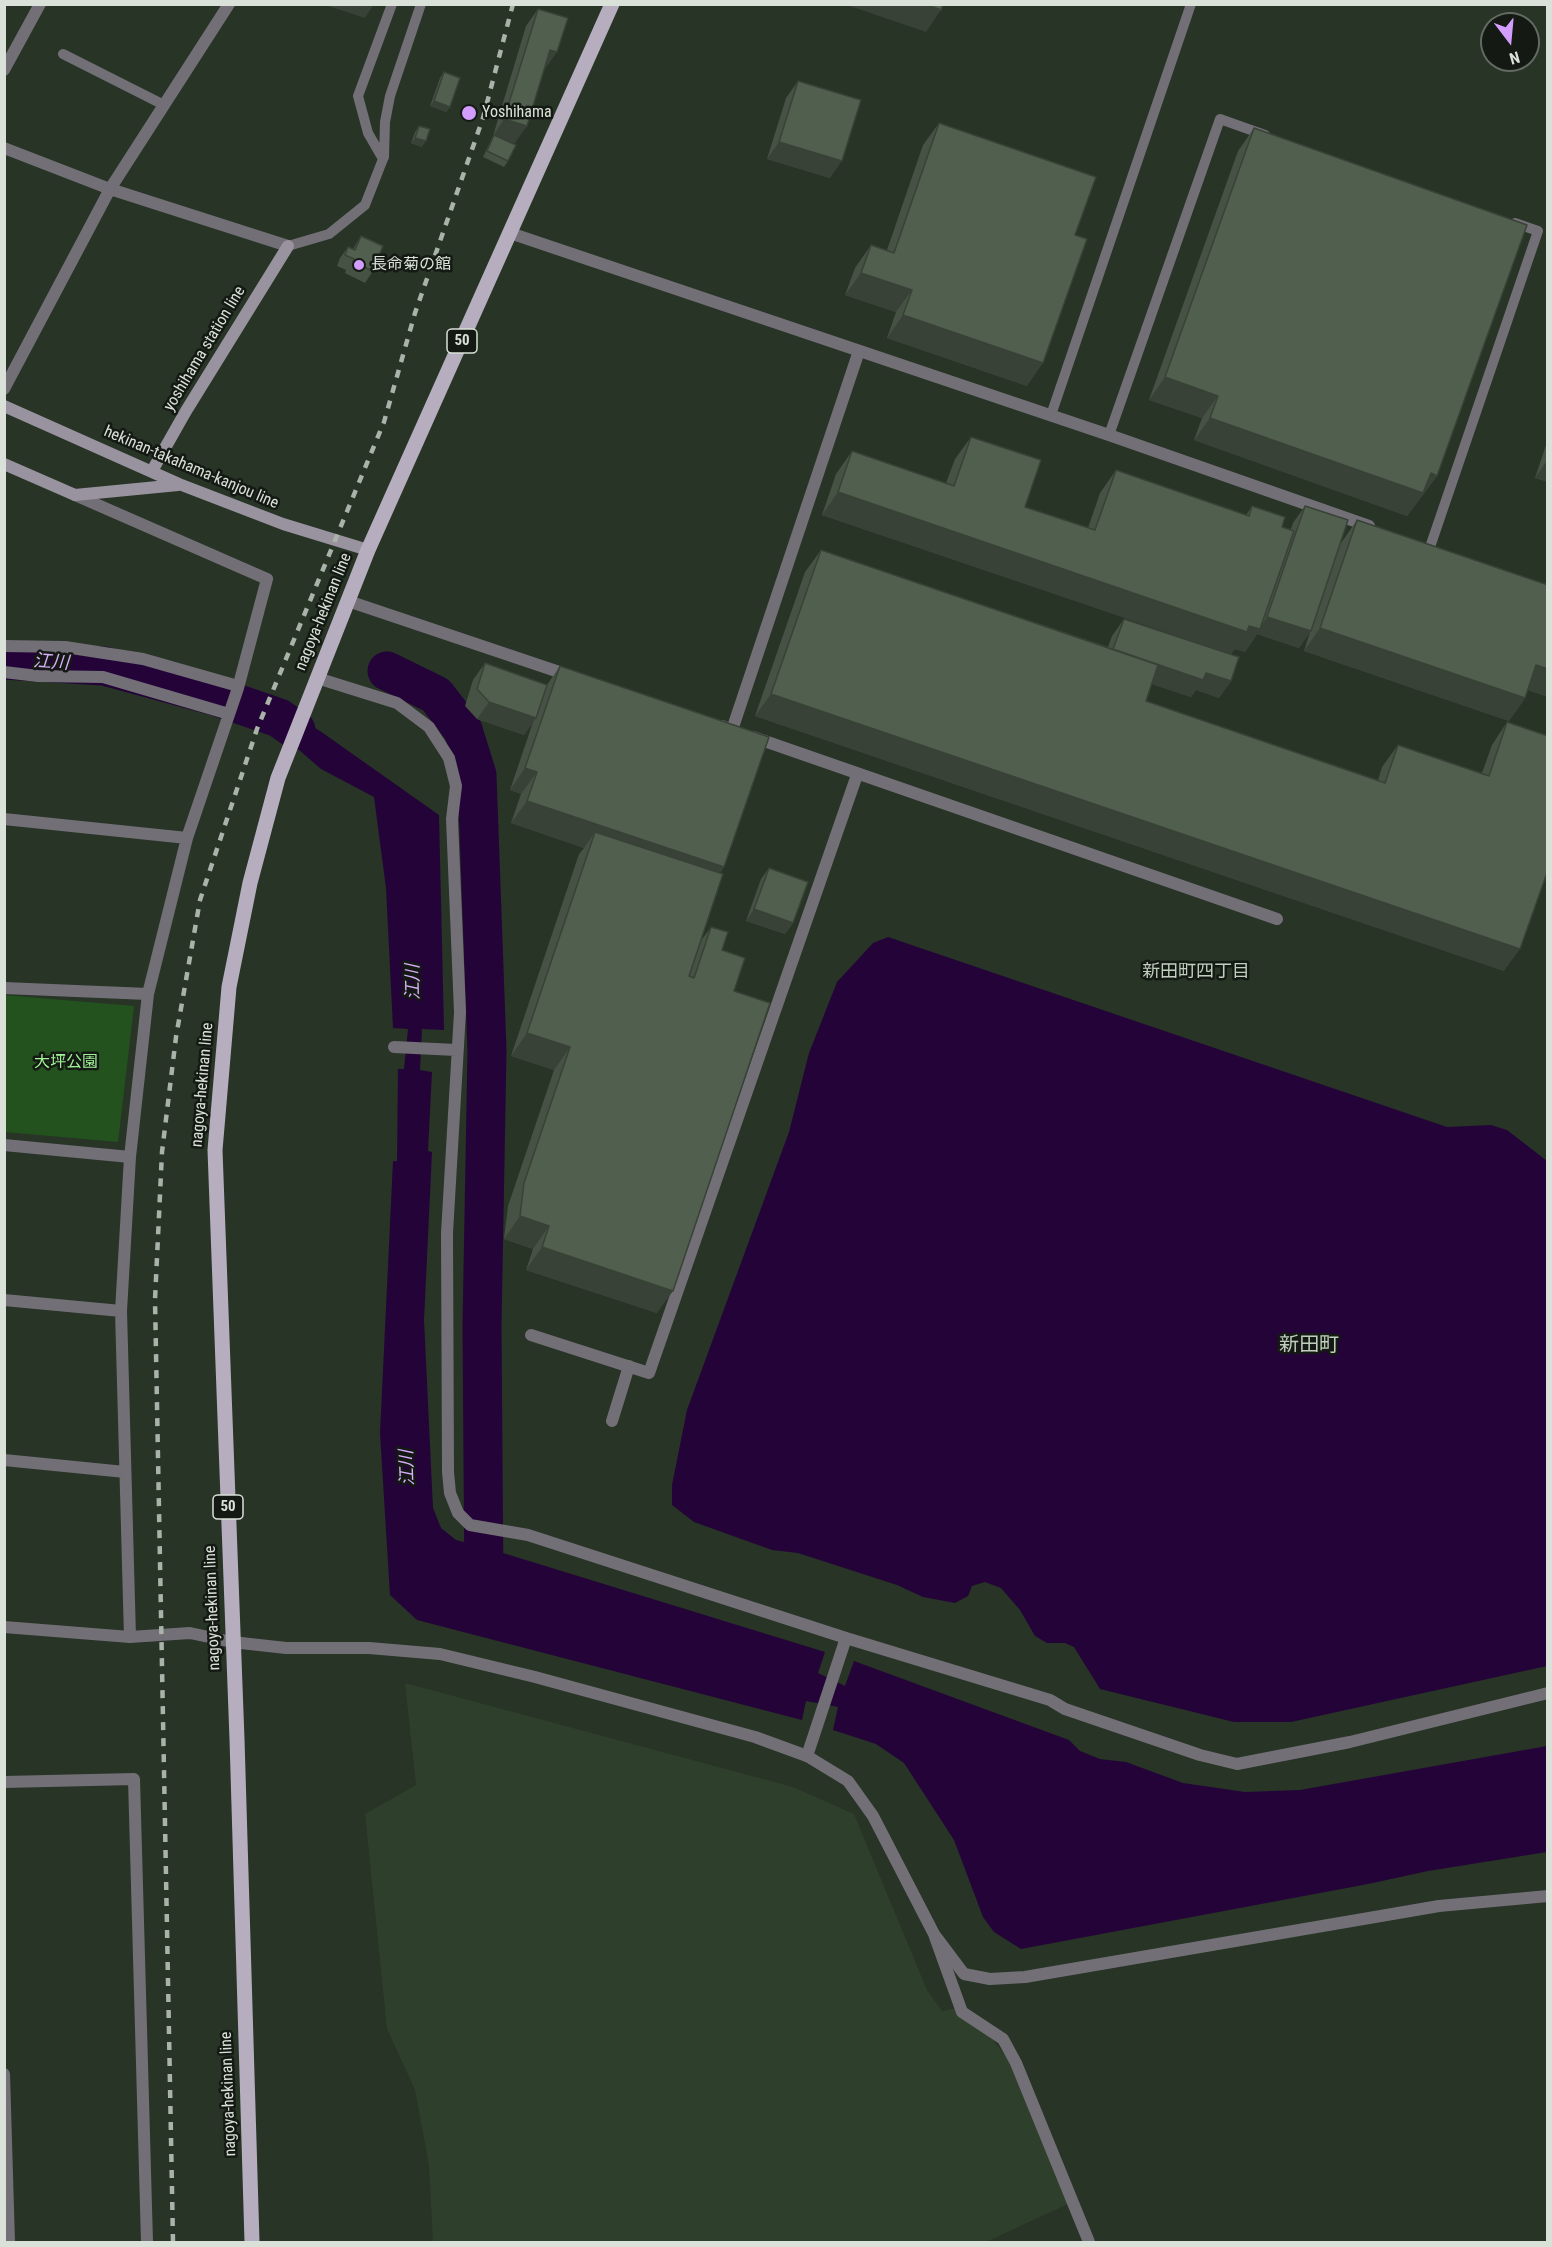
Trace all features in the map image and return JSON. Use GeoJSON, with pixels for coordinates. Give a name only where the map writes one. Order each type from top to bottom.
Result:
{"type":"FeatureCollection","features":[{"type":"Feature","properties":{"kind":"main road","name":"nagoya-hekinan line"},"geometry":{"type":"LineString","coordinates":[[252,2242],[215,1150],[229,987],[250,883],[278,778],[368,550],[612,4]]}},
{"type":"Feature","properties":{"kind":"main road","name":"yoshihama station line"},"geometry":{"type":"LineString","coordinates":[[152,471],[186,411],[288,246]]}},
{"type":"Feature","properties":{"kind":"main road","name":"hekinan-takahama-kanjou line"},"geometry":{"type":"LineString","coordinates":[[4,406],[179,484],[283,524],[368,550]]}},
{"type":"Feature","properties":{"kind":"main road"},"geometry":{"type":"LineString","coordinates":[[4,464],[75,495],[179,484]]}},
{"type":"Feature","properties":{"kind":"street"},"geometry":{"type":"LineString","coordinates":[[4,70],[39,4]]}},
{"type":"Feature","properties":{"kind":"street"},"geometry":{"type":"LineString","coordinates":[[4,389],[110,189],[229,4]]}},
{"type":"Feature","properties":{"kind":"street"},"geometry":{"type":"LineString","coordinates":[[4,148],[110,189],[288,246]]}},
{"type":"Feature","properties":{"kind":"street"},"geometry":{"type":"LineString","coordinates":[[510,233],[1386,531]]}},
{"type":"Feature","properties":{"kind":"street"},"geometry":{"type":"LineString","coordinates":[[732,730],[860,351]]}},
{"type":"Feature","properties":{"kind":"street"},"geometry":{"type":"LineString","coordinates":[[75,495],[267,579],[238,687],[187,838],[148,994],[130,1157],[121,1311],[130,1637]]}},
{"type":"Feature","properties":{"kind":"street"},"geometry":{"type":"LineString","coordinates":[[348,601],[585,681]]}},
{"type":"Feature","properties":{"kind":"street"},"geometry":{"type":"LineString","coordinates":[[4,646],[65,648],[142,659],[238,687]]}},
{"type":"Feature","properties":{"kind":"street"},"geometry":{"type":"LineString","coordinates":[[4,672],[38,676],[103,677],[229,713]]}},
{"type":"Feature","properties":{"kind":"street"},"geometry":{"type":"LineString","coordinates":[[317,679],[397,703],[429,727],[449,758],[456,786],[452,819],[460,1012],[455,1050],[447,1233],[448,1472],[450,1493],[458,1513],[470,1525],[528,1535],[846,1638],[1050,1700],[1065,1708],[1200,1755],[1237,1764],[1350,1742],[1548,1693]]}},
{"type":"Feature","properties":{"kind":"street"},"geometry":{"type":"LineString","coordinates":[[710,722],[857,775],[1277,919]]}},
{"type":"Feature","properties":{"kind":"street"},"geometry":{"type":"LineString","coordinates":[[531,1335],[649,1373],[857,775]]}},
{"type":"Feature","properties":{"kind":"street"},"geometry":{"type":"LineString","coordinates":[[4,819],[187,838]]}},
{"type":"Feature","properties":{"kind":"street"},"geometry":{"type":"LineString","coordinates":[[4,988],[148,994]]}},
{"type":"Feature","properties":{"kind":"street"},"geometry":{"type":"LineString","coordinates":[[394,1047],[455,1050]]}},
{"type":"Feature","properties":{"kind":"street"},"geometry":{"type":"LineString","coordinates":[[4,1145],[130,1157]]}},
{"type":"Feature","properties":{"kind":"street"},"geometry":{"type":"LineString","coordinates":[[4,1300],[121,1311]]}},
{"type":"Feature","properties":{"kind":"street"},"geometry":{"type":"LineString","coordinates":[[612,1421],[629,1366]]}},
{"type":"Feature","properties":{"kind":"street"},"geometry":{"type":"LineString","coordinates":[[4,1460],[125,1472]]}},
{"type":"Feature","properties":{"kind":"street"},"geometry":{"type":"LineString","coordinates":[[4,1627],[130,1637],[190,1633],[232,1642],[286,1648],[369,1647],[440,1654],[755,1737],[807,1756],[848,1781],[873,1816],[934,1934],[962,2012],[1004,2039],[1089,2242]]}},
{"type":"Feature","properties":{"kind":"street"},"geometry":{"type":"LineString","coordinates":[[807,1756],[846,1638]]}},
{"type":"Feature","properties":{"kind":"street"},"geometry":{"type":"LineString","coordinates":[[4,1782],[134,1779],[147,2242]]}},
{"type":"Feature","properties":{"kind":"street"},"geometry":{"type":"LineString","coordinates":[[934,1934],[964,1974],[990,1978],[1025,1977],[1439,1906],[1548,1896]]}},
{"type":"Feature","properties":{"kind":"street"},"geometry":{"type":"LineString","coordinates":[[4,2074],[9,2242]]}},
{"type":"Feature","properties":{"kind":"lane"},"geometry":{"type":"LineString","coordinates":[[383,159],[368,133],[358,96],[392,4]]}},
{"type":"Feature","properties":{"kind":"lane"},"geometry":{"type":"LineString","coordinates":[[288,246],[329,234],[365,205],[383,159],[385,122],[390,96],[421,4]]}},
{"type":"Feature","properties":{"kind":"lane"},"geometry":{"type":"LineString","coordinates":[[1051,416],[1191,4]]}},
{"type":"Feature","properties":{"kind":"lane"},"geometry":{"type":"LineString","coordinates":[[63,54],[164,105]]}},
{"type":"Feature","properties":{"kind":"lane"},"geometry":{"type":"LineString","coordinates":[[1109,435],[1220,119],[1275,138]]}},
{"type":"Feature","properties":{"kind":"lane"},"geometry":{"type":"LineString","coordinates":[[1430,547],[1538,231],[1505,219]]}},
{"type":"Feature","properties":{"kind":"shaded area"},"geometry":{"type":"Polygon","coordinates":[[[405,1683],[793,1787],[854,1814],[927,1990],[942,2011],[966,2006],[1028,2084],[1068,2204],[986,2242],[433,2242],[429,2165],[415,2090],[387,2029],[365,1814],[416,1785],[405,1683]]]}},
{"type":"Feature","properties":{"kind":"green space","name":"大坪公園"},"geometry":{"type":"Polygon","coordinates":[[[4,995],[134,1006],[118,1142],[5,1132],[4,995]]]}},
{"type":"Feature","properties":{"kind":"water"},"geometry":{"type":"Polygon","coordinates":[[[254,697],[287,711],[320,731],[439,815],[444,1030],[422,1029],[420,1070],[432,1072],[428,1151],[432,1152],[424,1320],[433,1508],[441,1528],[456,1540],[825,1652],[818,1673],[845,1686],[854,1661],[1069,1740],[1080,1751],[1100,1759],[1126,1762],[1183,1783],[1245,1792],[1300,1790],[1547,1746],[1547,1852],[1428,1871],[1021,1949],[994,1932],[983,1917],[954,1840],[904,1763],[876,1744],[833,1730],[838,1707],[806,1701],[802,1720],[417,1620],[390,1595],[380,1433],[393,1161],[397,1161],[398,1069],[404,1069],[408,1029],[393,1028],[386,888],[374,797],[321,769],[276,730],[248,714],[254,697]]]}},
{"type":"Feature","properties":{"kind":"water"},"geometry":{"type":"Polygon","coordinates":[[[888,937],[1447,1127],[1491,1125],[1507,1130],[1547,1161],[1547,1666],[1291,1722],[1234,1722],[1100,1689],[1074,1647],[1065,1643],[1047,1643],[1035,1636],[1020,1610],[1001,1588],[985,1582],[972,1586],[968,1596],[955,1603],[923,1597],[897,1585],[798,1553],[772,1550],[694,1522],[672,1505],[672,1485],[687,1410],[789,1132],[809,1053],[837,982],[873,943],[888,937]]]}},
{"type":"Feature","properties":{"kind":"building"},"geometry":{"type":"Polygon","coordinates":[[[925,4],[943,4],[941,10],[925,4]]]}},
{"type":"Feature","properties":{"kind":"building"},"geometry":{"type":"Polygon","coordinates":[[[538,9],[568,18],[557,52],[550,50],[527,126],[504,119],[538,9]]]}},
{"type":"Feature","properties":{"kind":"building"},"geometry":{"type":"Polygon","coordinates":[[[444,72],[460,78],[450,107],[434,101],[444,72]]]}},
{"type":"Feature","properties":{"kind":"building"},"geometry":{"type":"Polygon","coordinates":[[[798,81],[861,100],[842,161],[779,142],[798,81]]]}},
{"type":"Feature","properties":{"kind":"building"},"geometry":{"type":"Polygon","coordinates":[[[939,123],[1096,177],[1075,235],[1087,239],[1043,363],[903,315],[912,290],[861,273],[871,245],[894,253],[939,123]]]}},
{"type":"Feature","properties":{"kind":"building"},"geometry":{"type":"Polygon","coordinates":[[[419,126],[430,129],[426,141],[415,138],[419,126]]]}},
{"type":"Feature","properties":{"kind":"building"},"geometry":{"type":"Polygon","coordinates":[[[1254,128],[1527,225],[1437,476],[1431,473],[1423,493],[1210,418],[1218,396],[1165,377],[1254,128]]]}},
{"type":"Feature","properties":{"kind":"building"},"geometry":{"type":"Polygon","coordinates":[[[494,135],[516,145],[508,161],[487,151],[494,135]]]}},
{"type":"Feature","properties":{"kind":"building"},"geometry":{"type":"Polygon","coordinates":[[[361,236],[383,246],[373,271],[353,262],[354,259],[345,255],[348,247],[355,250],[361,236]]]}},
{"type":"Feature","properties":{"kind":"building"},"geometry":{"type":"Polygon","coordinates":[[[971,437],[1041,460],[1025,507],[1095,530],[1116,470],[1249,516],[1252,506],[1285,517],[1282,527],[1294,531],[1260,629],[1249,626],[1247,632],[838,492],[852,451],[954,486],[971,437]]]}},
{"type":"Feature","properties":{"kind":"building"},"geometry":{"type":"Polygon","coordinates":[[[1305,506],[1348,520],[1311,631],[1267,617],[1305,506]]]}},
{"type":"Feature","properties":{"kind":"building"},"geometry":{"type":"Polygon","coordinates":[[[1357,520],[1548,585],[1548,669],[1536,665],[1525,698],[1320,628],[1357,520]]]}},
{"type":"Feature","properties":{"kind":"building"},"geometry":{"type":"Polygon","coordinates":[[[821,550],[1158,665],[1146,701],[1385,783],[1398,745],[1489,776],[1507,722],[1548,736],[1548,870],[1520,949],[771,694],[821,550]]]}},
{"type":"Feature","properties":{"kind":"building"},"geometry":{"type":"Polygon","coordinates":[[[1124,619],[1239,657],[1231,681],[1206,673],[1203,680],[1113,649],[1124,619]]]}},
{"type":"Feature","properties":{"kind":"building"},"geometry":{"type":"Polygon","coordinates":[[[485,663],[547,685],[536,718],[489,702],[477,689],[485,663]]]}},
{"type":"Feature","properties":{"kind":"building"},"geometry":{"type":"Polygon","coordinates":[[[560,666],[769,737],[724,867],[527,801],[537,772],[525,768],[560,666]]]}},
{"type":"Feature","properties":{"kind":"building"},"geometry":{"type":"Polygon","coordinates":[[[595,832],[723,874],[689,976],[694,978],[711,927],[728,932],[722,950],[745,958],[734,991],[770,1003],[673,1291],[542,1247],[549,1226],[520,1216],[524,1183],[570,1047],[527,1033],[595,832]]]}},
{"type":"Feature","properties":{"kind":"building"},"geometry":{"type":"Polygon","coordinates":[[[769,868],[808,882],[793,923],[754,909],[769,868]]]}},
{"type":"Feature","properties":{"kind":"waterway","name":"江川"},"geometry":{"type":"LineString","coordinates":[[4,660],[104,666],[218,697],[279,718],[296,730]]}},
{"type":"Feature","properties":{"kind":"waterway"},"geometry":{"type":"LineString","coordinates":[[387,671],[436,695],[463,730],[477,775],[487,1051],[482,1325],[484,1594]]}},
{"type":"Feature","properties":{"kind":"railway"},"geometry":{"type":"LineString","coordinates":[[173,2242],[155,1300],[162,1152],[176,1037],[200,900],[257,729],[384,422],[415,313],[483,118],[513,4]]}},
{"type":"Feature","properties":{"kind":"place","name":"Yoshihama"},"geometry":{"type":"Point","coordinates":[469,113]}},
{"type":"Feature","properties":{"kind":"place","name":"長命菊の館"},"geometry":{"type":"Point","coordinates":[359,265]}},
{"type":"Feature","properties":{"kind":"district","name":"新田町四丁目"},"geometry":{"type":"Point","coordinates":[1196,972]}},
{"type":"Feature","properties":{"kind":"district","name":"新田町"},"geometry":{"type":"Point","coordinates":[1309,1346]}}]}
